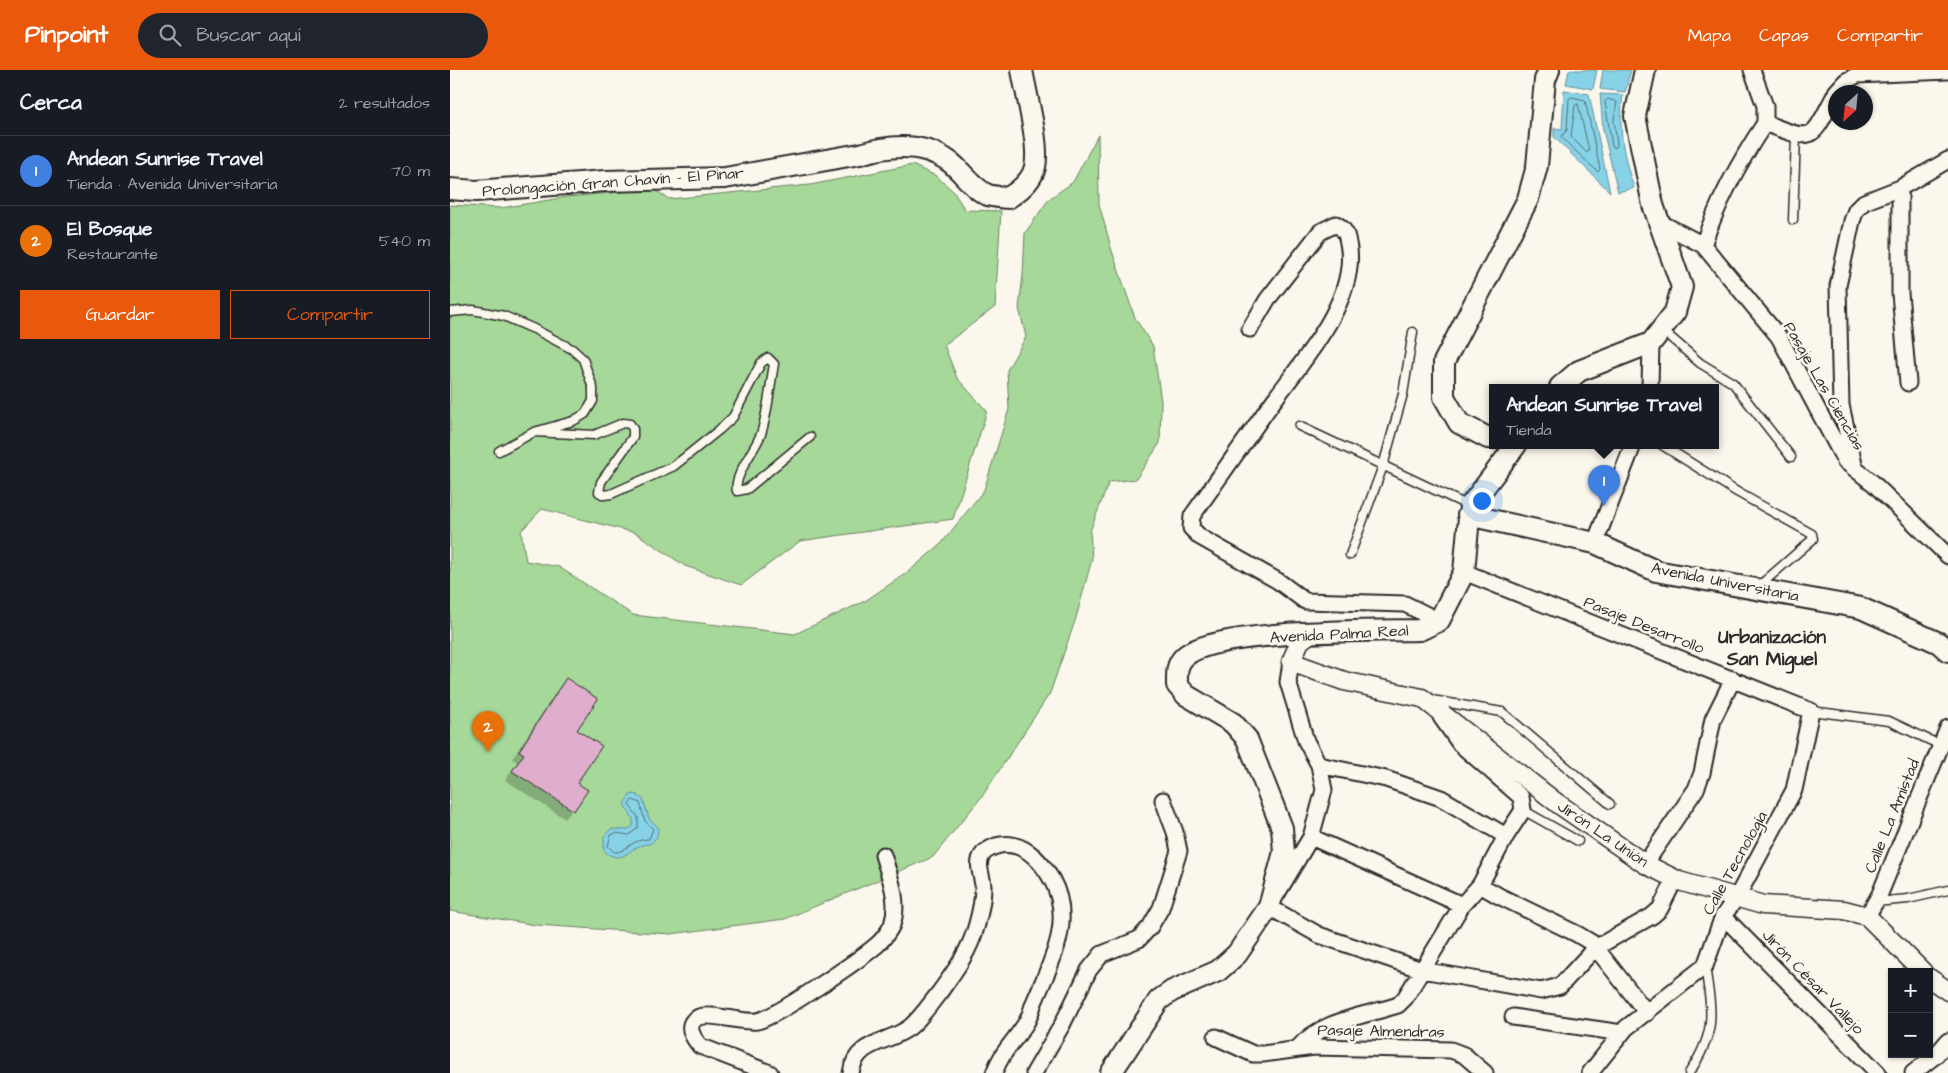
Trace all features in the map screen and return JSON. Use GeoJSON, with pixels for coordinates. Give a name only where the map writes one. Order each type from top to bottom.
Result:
{"type":"FeatureCollection","features":[{"type":"Feature","properties":{"kind":"main road","name":"Prolongación Gran Chavín - El Pinar"},"geometry":{"type":"LineString","coordinates":[[450,189],[476,191],[605,182],[724,178],[860,154],[880,148],[913,147],[933,152],[949,162],[987,194],[1008,198],[1023,188],[1035,167],[1034,141],[1022,70]]}},
{"type":"Feature","properties":{"kind":"main road"},"geometry":{"type":"LineString","coordinates":[[1489,438],[1459,423],[1444,397],[1444,362],[1528,199],[1536,166],[1545,80],[1549,70]]}},
{"type":"Feature","properties":{"kind":"main road"},"geometry":{"type":"LineString","coordinates":[[1564,384],[1579,371],[1656,336],[1675,312],[1682,287],[1653,205],[1635,116],[1645,70]]}},
{"type":"Feature","properties":{"kind":"main road"},"geometry":{"type":"LineString","coordinates":[[1439,621],[1464,572],[1469,510],[1513,449]]}},
{"type":"Feature","properties":{"kind":"main road","name":"Avenida Universitaria"},"geometry":{"type":"LineString","coordinates":[[1469,510],[1594,543],[1656,571],[1861,608],[1939,643],[1948,651]]}},
{"type":"Feature","properties":{"kind":"main road","name":"Avenida Palma Real"},"geometry":{"type":"LineString","coordinates":[[1111,1073],[1159,1000],[1218,971],[1237,954],[1269,908],[1284,852],[1282,828],[1247,739],[1233,724],[1186,695],[1177,685],[1176,669],[1185,656],[1200,648],[1222,642],[1312,632],[1420,630],[1439,621]]}},
{"type":"Feature","properties":{"kind":"street"},"geometry":{"type":"LineString","coordinates":[[1659,222],[1703,245],[1714,211],[1729,181],[1765,123],[1765,106],[1752,70]]}},
{"type":"Feature","properties":{"kind":"street"},"geometry":{"type":"LineString","coordinates":[[1843,85],[1858,74],[1948,71]]}},
{"type":"Feature","properties":{"kind":"street"},"geometry":{"type":"LineString","coordinates":[[1765,123],[1796,135],[1807,135],[1820,126],[1828,110]]}},
{"type":"Feature","properties":{"kind":"street"},"geometry":{"type":"LineString","coordinates":[[1948,160],[1900,188],[1875,196],[1856,210],[1838,286],[1841,405],[1855,469],[1873,483],[1948,556]]}},
{"type":"Feature","properties":{"kind":"street"},"geometry":{"type":"LineString","coordinates":[[1900,188],[1900,293],[1908,384]]}},
{"type":"Feature","properties":{"kind":"street"},"geometry":{"type":"LineString","coordinates":[[1250,329],[1267,300],[1320,232],[1336,224],[1343,228],[1347,233],[1350,273],[1324,333],[1265,412],[1192,516],[1191,528],[1200,537],[1278,581],[1305,602],[1404,604],[1439,621]]}},
{"type":"Feature","properties":{"kind":"street","name":"Pasaje Las Ciencias"},"geometry":{"type":"LineString","coordinates":[[1703,245],[1779,337],[1845,460],[1855,469]]}},
{"type":"Feature","properties":{"kind":"street"},"geometry":{"type":"LineString","coordinates":[[1650,384],[1656,336]]}},
{"type":"Feature","properties":{"kind":"street"},"geometry":{"type":"LineString","coordinates":[[1594,543],[1631,449]]}},
{"type":"Feature","properties":{"kind":"street","name":"Pasaje Desarrollo"},"geometry":{"type":"LineString","coordinates":[[1464,572],[1811,712]]}},
{"type":"Feature","properties":{"kind":"street"},"geometry":{"type":"LineString","coordinates":[[1312,632],[1300,641],[1292,662],[1288,682],[1306,741],[1319,765],[1324,790],[1310,837],[1269,908],[1319,935],[1422,970],[1541,991],[1552,990],[1560,986],[1595,948],[1652,916],[1660,909],[1675,879]]}},
{"type":"Feature","properties":{"kind":"street","name":"Jirón La Unión"},"geometry":{"type":"LineString","coordinates":[[1292,662],[1344,681],[1422,698],[1557,803],[1645,864],[1675,879],[1763,905],[1844,910],[1871,909]]}},
{"type":"Feature","properties":{"kind":"street"},"geometry":{"type":"LineString","coordinates":[[1645,864],[1696,789],[1702,773],[1712,719],[1732,679]]}},
{"type":"Feature","properties":{"kind":"street"},"geometry":{"type":"LineString","coordinates":[[1298,1048],[1304,1040],[1327,1027],[1398,1005],[1462,905],[1480,885],[1506,836],[1523,810],[1521,797],[1460,744],[1438,711]]}},
{"type":"Feature","properties":{"kind":"street","name":"Calle Tecnología"},"geometry":{"type":"LineString","coordinates":[[1705,966],[1724,916],[1737,897],[1794,790],[1811,712]]}},
{"type":"Feature","properties":{"kind":"street","name":"Calle La Amistad"},"geometry":{"type":"LineString","coordinates":[[1871,909],[1948,728]]}},
{"type":"Feature","properties":{"kind":"street"},"geometry":{"type":"LineString","coordinates":[[1319,765],[1386,779],[1441,798],[1506,836]]}},
{"type":"Feature","properties":{"kind":"street"},"geometry":{"type":"LineString","coordinates":[[1034,1073],[1062,1025],[1089,970],[1102,954],[1139,939],[1150,927],[1161,908],[1179,851],[1175,832],[1163,800]]}},
{"type":"Feature","properties":{"kind":"street"},"geometry":{"type":"LineString","coordinates":[[1310,837],[1462,905]]}},
{"type":"Feature","properties":{"kind":"street"},"geometry":{"type":"LineString","coordinates":[[851,1073],[860,1051],[909,1028],[924,1012],[965,958],[977,924],[981,901],[983,885],[979,866],[982,855],[990,848],[1005,844],[1023,847],[1036,857],[1052,881],[1059,904],[1062,932],[1053,962],[1028,1021],[1001,1054],[994,1073]]}},
{"type":"Feature","properties":{"kind":"street"},"geometry":{"type":"LineString","coordinates":[[770,1073],[700,1046],[694,1039],[690,1028],[692,1021],[698,1016],[739,1021],[758,1021],[776,1013],[863,956],[880,942],[891,927],[895,912],[894,891],[883,855]]}},
{"type":"Feature","properties":{"kind":"street"},"geometry":{"type":"LineString","coordinates":[[1480,885],[1577,934],[1595,948],[1647,1013]]}},
{"type":"Feature","properties":{"kind":"street"},"geometry":{"type":"LineString","coordinates":[[1871,909],[1920,968]]}},
{"type":"Feature","properties":{"kind":"street","name":"Jirón César Vallejo"},"geometry":{"type":"LineString","coordinates":[[1724,916],[1878,1073]]}},
{"type":"Feature","properties":{"kind":"street"},"geometry":{"type":"LineString","coordinates":[[1590,1073],[1622,1033],[1705,966]]}},
{"type":"Feature","properties":{"kind":"street"},"geometry":{"type":"LineString","coordinates":[[1933,981],[1948,991]]}},
{"type":"Feature","properties":{"kind":"street"},"geometry":{"type":"LineString","coordinates":[[1513,1017],[1622,1033]]}},
{"type":"Feature","properties":{"kind":"street","name":"Pasaje Almendras"},"geometry":{"type":"LineString","coordinates":[[1216,1037],[1253,1054],[1298,1048],[1451,1050],[1464,1054],[1485,1073]]}},
{"type":"Feature","properties":{"kind":"street"},"geometry":{"type":"LineString","coordinates":[[1913,1073],[1936,1055],[1948,1042]]}},
{"type":"Feature","properties":{"kind":"lane"},"geometry":{"type":"LineString","coordinates":[[1793,220],[1796,135]]}},
{"type":"Feature","properties":{"kind":"lane"},"geometry":{"type":"LineString","coordinates":[[450,312],[473,310],[504,316],[534,328],[572,349],[583,360],[593,388],[593,401],[585,414],[573,421],[534,432],[499,451]]}},
{"type":"Feature","properties":{"kind":"lane"},"geometry":{"type":"LineString","coordinates":[[1350,554],[1383,466],[1403,394],[1413,332]]}},
{"type":"Feature","properties":{"kind":"lane"},"geometry":{"type":"LineString","coordinates":[[1656,336],[1733,383],[1791,457]]}},
{"type":"Feature","properties":{"kind":"lane"},"geometry":{"type":"LineString","coordinates":[[534,432],[594,434],[622,423],[630,424],[633,429],[633,438],[601,482],[599,492],[604,495],[611,494],[674,466],[719,430],[733,417],[761,363],[768,358],[774,364],[761,433],[735,485],[736,491],[747,489],[810,437]]}},
{"type":"Feature","properties":{"kind":"lane"},"geometry":{"type":"LineString","coordinates":[[1299,426],[1469,510]]}},
{"type":"Feature","properties":{"kind":"lane"},"geometry":{"type":"LineString","coordinates":[[1668,449],[1737,492],[1808,531],[1813,539],[1755,589]]}},
{"type":"Feature","properties":{"kind":"lane"},"geometry":{"type":"LineString","coordinates":[[1422,698],[1502,712],[1610,804]]}},
{"type":"Feature","properties":{"kind":"lane"},"geometry":{"type":"LineString","coordinates":[[1811,712],[1889,721],[1940,745]]}},
{"type":"Feature","properties":{"kind":"lane"},"geometry":{"type":"LineString","coordinates":[[1523,810],[1578,841]]}},
{"type":"Feature","properties":{"kind":"lane"},"geometry":{"type":"LineString","coordinates":[[1871,909],[1948,890]]}},
{"type":"Feature","properties":{"kind":"lane"},"geometry":{"type":"LineString","coordinates":[[1689,1073],[1704,1051],[1710,1027],[1710,1003],[1705,966]]}},
{"type":"Feature","properties":{"kind":"green space"},"geometry":{"type":"Polygon","coordinates":[[[1098,135],[1099,204],[1112,251],[1135,318],[1153,346],[1161,401],[1160,443],[1136,479],[1109,482],[1090,531],[1092,559],[1076,618],[1050,693],[983,795],[933,857],[785,919],[671,934],[536,925],[450,911],[450,205],[501,208],[567,197],[653,189],[669,199],[810,185],[912,165],[936,176],[953,191],[965,210],[1001,211],[995,307],[944,345],[957,378],[987,411],[953,519],[800,541],[741,585],[685,566],[636,533],[542,509],[521,531],[526,561],[559,567],[633,615],[795,634],[865,601],[908,572],[941,544],[984,490],[1009,409],[1007,370],[1026,337],[1019,308],[1025,233],[1049,199],[1073,182],[1098,135]]]}},
{"type":"Feature","properties":{"kind":"water"},"geometry":{"type":"Polygon","coordinates":[[[1569,70],[1597,70],[1593,89],[1566,84],[1569,70]]]}},
{"type":"Feature","properties":{"kind":"water"},"geometry":{"type":"Polygon","coordinates":[[[1603,70],[1631,70],[1625,92],[1600,89],[1603,70]]]}},
{"type":"Feature","properties":{"kind":"water"},"geometry":{"type":"Polygon","coordinates":[[[1564,90],[1589,94],[1610,192],[1554,137],[1554,128],[1562,129],[1564,90]]]}},
{"type":"Feature","properties":{"kind":"water"},"geometry":{"type":"Polygon","coordinates":[[[1600,94],[1623,95],[1622,142],[1634,188],[1618,192],[1603,130],[1600,94]]]}},
{"type":"Feature","properties":{"kind":"water"},"geometry":{"type":"Polygon","coordinates":[[[635,794],[643,799],[649,819],[658,827],[657,837],[650,844],[636,847],[622,856],[611,856],[604,851],[604,836],[611,829],[627,830],[633,826],[633,819],[624,804],[630,795],[635,794]]]}},
{"type":"Feature","properties":{"kind":"building"},"geometry":{"type":"Polygon","coordinates":[[[566,678],[598,699],[577,730],[602,746],[577,783],[588,790],[574,811],[512,771],[524,754],[519,751],[566,678]]]}},
{"type":"Feature","properties":{"kind":"place","name":"Andean Sunrise Travel"},"geometry":{"type":"Point","coordinates":[1604,506]}},
{"type":"Feature","properties":{"kind":"place","name":"El Bosque"},"geometry":{"type":"Point","coordinates":[488,752]}},
{"type":"Feature","properties":{"kind":"district","name":"Urbanización San Miguel"},"geometry":{"type":"Point","coordinates":[1772,648]}}]}
